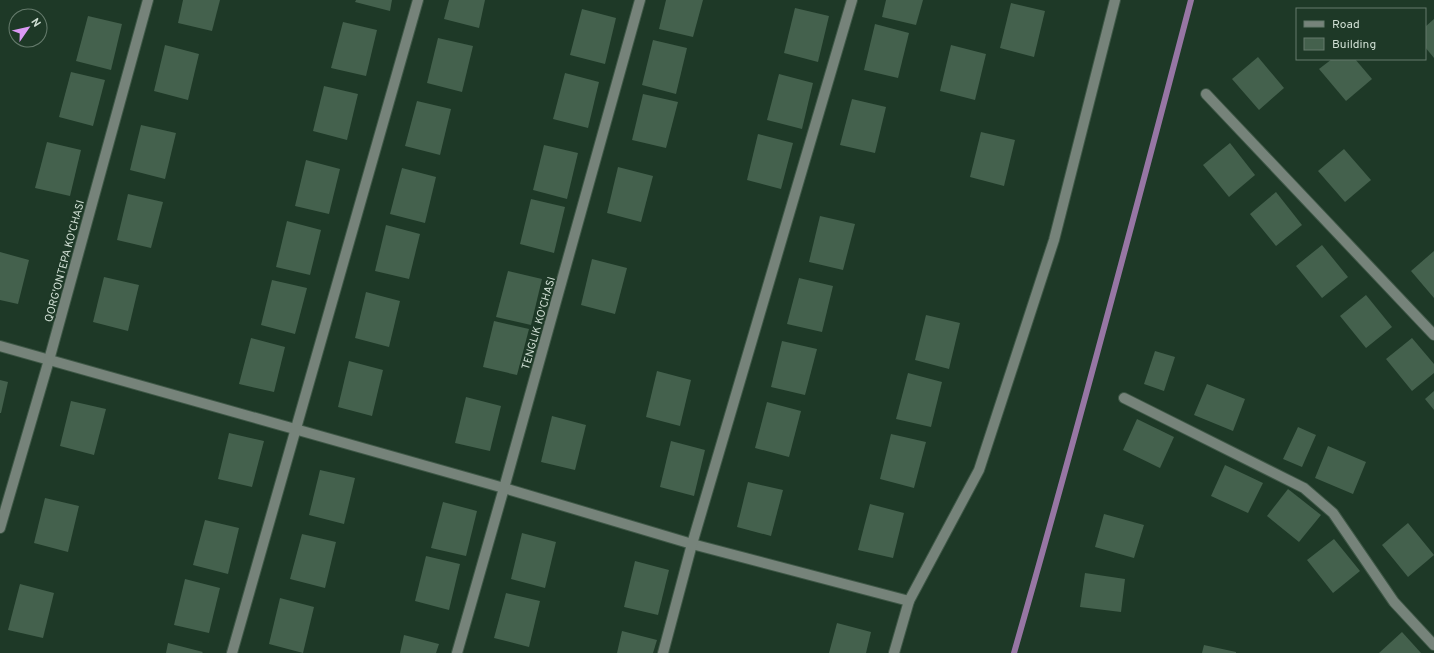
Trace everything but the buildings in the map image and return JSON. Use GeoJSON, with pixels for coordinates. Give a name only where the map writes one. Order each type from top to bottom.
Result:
{"type":"FeatureCollection","features":[{"type":"Feature","properties":{"kind":"street","name":"QORG'ONTEPA KO'CHASI"},"geometry":{"type":"LineString","coordinates":[[0,528],[49,360],[148,0]]}},
{"type":"Feature","properties":{"kind":"street"},"geometry":{"type":"LineString","coordinates":[[232,653],[418,0]]}},
{"type":"Feature","properties":{"kind":"street","name":"TENGLIK KO'CHASI"},"geometry":{"type":"LineString","coordinates":[[457,653],[640,0]]}},
{"type":"Feature","properties":{"kind":"street"},"geometry":{"type":"LineString","coordinates":[[663,653],[692,544],[852,0]]}},
{"type":"Feature","properties":{"kind":"street"},"geometry":{"type":"LineString","coordinates":[[894,653],[909,601],[979,470],[1054,240],[1116,0]]}},
{"type":"Feature","properties":{"kind":"street"},"geometry":{"type":"LineString","coordinates":[[1206,94],[1434,336]]}},
{"type":"Feature","properties":{"kind":"street"},"geometry":{"type":"LineString","coordinates":[[0,346],[504,488],[692,544],[909,601]]}},
{"type":"Feature","properties":{"kind":"street"},"geometry":{"type":"LineString","coordinates":[[1124,398],[1304,488],[1333,513],[1394,602],[1434,645]]}},
{"type":"Feature","properties":{"kind":"waterway"},"geometry":{"type":"LineString","coordinates":[[1014,653],[1060,490],[1191,0]]}}]}
